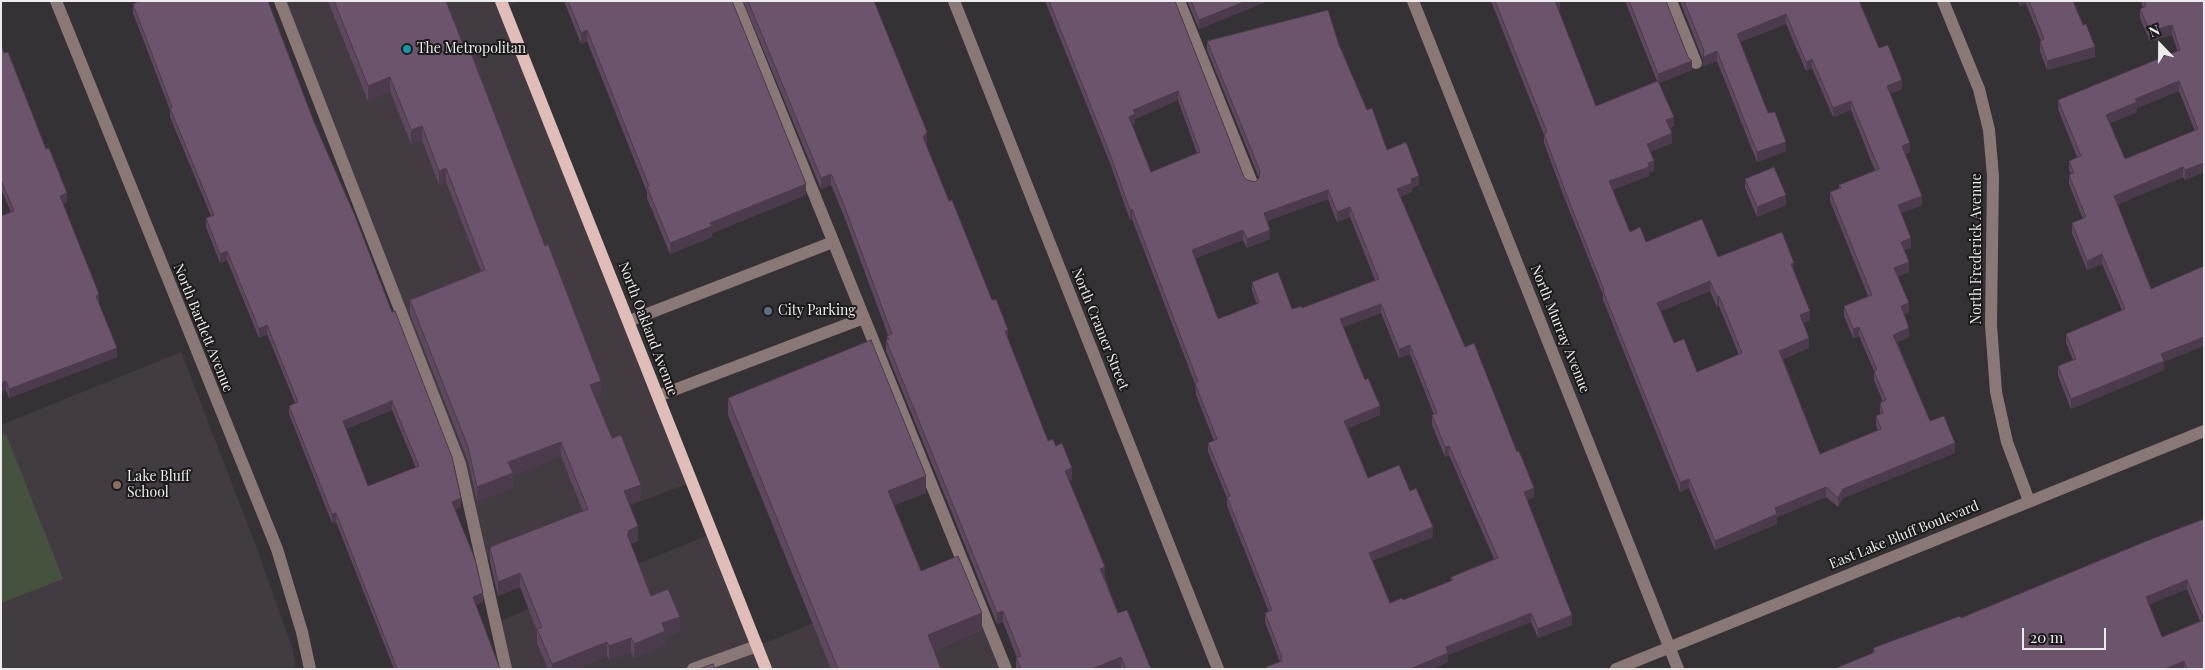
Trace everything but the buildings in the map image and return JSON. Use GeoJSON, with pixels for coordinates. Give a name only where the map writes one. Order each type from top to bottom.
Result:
{"type":"FeatureCollection","features":[{"type":"Feature","properties":{"kind":"main road","name":"North Oakland Avenue"},"geometry":{"type":"LineString","coordinates":[[501,1],[766,669]]}},
{"type":"Feature","properties":{"kind":"street","name":"North Bartlett Avenue"},"geometry":{"type":"LineString","coordinates":[[56,1],[277,549],[302,632],[310,669]]}},
{"type":"Feature","properties":{"kind":"street"},"geometry":{"type":"LineString","coordinates":[[280,1],[460,464],[506,669]]}},
{"type":"Feature","properties":{"kind":"street"},"geometry":{"type":"LineString","coordinates":[[736,1],[1006,669]]}},
{"type":"Feature","properties":{"kind":"street","name":"North Cramer Street"},"geometry":{"type":"LineString","coordinates":[[954,1],[1218,669]]}},
{"type":"Feature","properties":{"kind":"street"},"geometry":{"type":"LineString","coordinates":[[1179,1],[1252,183]]}},
{"type":"Feature","properties":{"kind":"street","name":"North Murray Avenue"},"geometry":{"type":"LineString","coordinates":[[1413,1],[1678,669]]}},
{"type":"Feature","properties":{"kind":"street"},"geometry":{"type":"LineString","coordinates":[[1671,1],[1696,63]]}},
{"type":"Feature","properties":{"kind":"street","name":"North Frederick Avenue"},"geometry":{"type":"LineString","coordinates":[[1943,1],[1978,89],[1989,130],[1993,176],[1991,325],[1996,392],[2008,442],[2028,500]]}},
{"type":"Feature","properties":{"kind":"street"},"geometry":{"type":"LineString","coordinates":[[629,321],[834,242]]}},
{"type":"Feature","properties":{"kind":"street"},"geometry":{"type":"LineString","coordinates":[[658,396],[864,318]]}},
{"type":"Feature","properties":{"kind":"street","name":"East Lake Bluff Boulevard"},"geometry":{"type":"LineString","coordinates":[[1616,669],[2028,500],[2204,431]]}},
{"type":"Feature","properties":{"kind":"street"},"geometry":{"type":"LineString","coordinates":[[693,669],[757,646]]}},
{"type":"Feature","properties":{"kind":"shaded area"},"geometry":{"type":"Polygon","coordinates":[[[280,1],[520,1],[504,8],[692,482],[482,562],[460,464],[280,1]]]}},
{"type":"Feature","properties":{"kind":"shaded area","name":"Lake Bluff School"},"geometry":{"type":"Polygon","coordinates":[[[181,352],[256,546],[292,647],[296,669],[1,669],[1,425],[181,352]]]}},
{"type":"Feature","properties":{"kind":"shaded area"},"geometry":{"type":"Polygon","coordinates":[[[713,533],[757,646],[963,563],[1006,669],[506,669],[495,623],[713,533]]]}},
{"type":"Feature","properties":{"kind":"green space"},"geometry":{"type":"Polygon","coordinates":[[[6,434],[63,579],[1,603],[1,436],[6,434]]]}},
{"type":"Feature","properties":{"kind":"place","name":"The Metropolitan"},"geometry":{"type":"Point","coordinates":[407,49]}},
{"type":"Feature","properties":{"kind":"place","name":"City Parking"},"geometry":{"type":"Point","coordinates":[768,311]}},
{"type":"Feature","properties":{"kind":"place","name":"Lake Bluff School"},"geometry":{"type":"Point","coordinates":[117,485]}}]}
